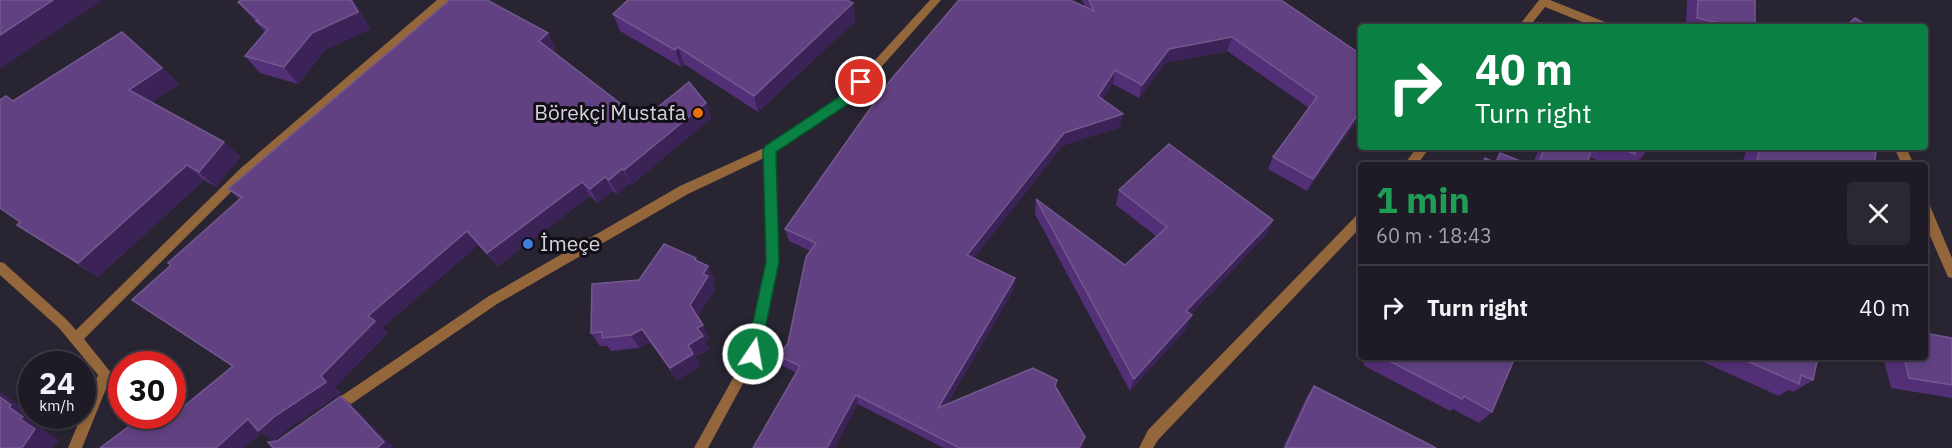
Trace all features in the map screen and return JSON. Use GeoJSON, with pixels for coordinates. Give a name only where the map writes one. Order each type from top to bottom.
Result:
{"type":"FeatureCollection","features":[{"type":"Feature","properties":{"kind":"street"},"geometry":{"type":"LineString","coordinates":[[75,339],[245,171],[444,0]]}},
{"type":"Feature","properties":{"kind":"street"},"geometry":{"type":"LineString","coordinates":[[326,414],[493,300],[684,190],[770,150],[847,99],[936,0]]}},
{"type":"Feature","properties":{"kind":"street"},"geometry":{"type":"LineString","coordinates":[[1526,24],[1545,1],[1599,24]]}},
{"type":"Feature","properties":{"kind":"street"},"geometry":{"type":"LineString","coordinates":[[701,448],[753,354],[772,262],[770,150]]}},
{"type":"Feature","properties":{"kind":"street"},"geometry":{"type":"LineString","coordinates":[[1412,162],[1422,150]]}},
{"type":"Feature","properties":{"kind":"street"},"geometry":{"type":"LineString","coordinates":[[1928,216],[1952,273]]}},
{"type":"Feature","properties":{"kind":"street"},"geometry":{"type":"LineString","coordinates":[[1146,448],[1153,435],[1358,222]]}},
{"type":"Feature","properties":{"kind":"street"},"geometry":{"type":"LineString","coordinates":[[0,267],[63,324],[105,374],[75,448]]}},
{"type":"Feature","properties":{"kind":"building"},"geometry":{"type":"Polygon","coordinates":[[[0,0],[53,0],[0,35],[0,0]]]}},
{"type":"Feature","properties":{"kind":"building"},"geometry":{"type":"Polygon","coordinates":[[[241,0],[351,0],[358,12],[312,33],[284,67],[245,56],[268,29],[256,21],[258,20],[238,2],[241,0]]]}},
{"type":"Feature","properties":{"kind":"building"},"geometry":{"type":"Polygon","coordinates":[[[450,0],[487,0],[548,33],[539,41],[642,120],[689,82],[706,103],[624,170],[622,169],[609,180],[605,177],[590,189],[582,182],[487,253],[467,231],[368,316],[375,321],[321,376],[326,382],[274,417],[258,431],[248,419],[216,448],[100,448],[126,429],[186,429],[186,405],[233,366],[132,300],[171,265],[168,263],[242,197],[228,189],[450,0]]]}},
{"type":"Feature","properties":{"kind":"building"},"geometry":{"type":"Polygon","coordinates":[[[628,0],[847,0],[853,3],[754,96],[678,47],[675,50],[613,14],[628,0]]]}},
{"type":"Feature","properties":{"kind":"building"},"geometry":{"type":"Polygon","coordinates":[[[959,0],[1070,0],[1094,11],[1089,0],[1281,0],[1358,53],[1358,114],[1313,179],[1273,157],[1317,97],[1232,37],[1169,49],[1142,85],[1115,70],[1098,96],[1123,114],[1064,133],[967,255],[1015,278],[938,408],[1033,368],[1057,380],[1055,386],[1085,437],[1079,448],[958,448],[856,395],[827,448],[753,448],[800,366],[779,356],[788,343],[806,257],[816,243],[785,229],[889,82],[959,0]]]}},
{"type":"Feature","properties":{"kind":"building"},"geometry":{"type":"Polygon","coordinates":[[[1698,0],[1755,0],[1755,24],[1723,24],[1697,18],[1698,0]]]}},
{"type":"Feature","properties":{"kind":"building"},"geometry":{"type":"Polygon","coordinates":[[[1855,18],[1865,24],[1848,24],[1855,18]]]}},
{"type":"Feature","properties":{"kind":"building"},"geometry":{"type":"Polygon","coordinates":[[[122,32],[162,68],[129,90],[224,142],[199,172],[187,165],[78,263],[17,225],[20,222],[0,208],[0,100],[6,96],[13,101],[122,32]]]}},
{"type":"Feature","properties":{"kind":"building"},"geometry":{"type":"Polygon","coordinates":[[[1169,144],[1273,220],[1186,311],[1192,315],[1134,379],[1036,199],[1125,265],[1167,227],[1119,190],[1169,144]]]}},
{"type":"Feature","properties":{"kind":"building"},"geometry":{"type":"Polygon","coordinates":[[[1544,150],[1591,150],[1588,162],[1539,162],[1544,150]]]}},
{"type":"Feature","properties":{"kind":"building"},"geometry":{"type":"Polygon","coordinates":[[[1625,150],[1637,150],[1635,154],[1625,150]]]}},
{"type":"Feature","properties":{"kind":"building"},"geometry":{"type":"Polygon","coordinates":[[[1759,150],[1867,150],[1876,153],[1874,162],[1757,162],[1759,150]]]}},
{"type":"Feature","properties":{"kind":"building"},"geometry":{"type":"Polygon","coordinates":[[[1500,153],[1522,162],[1496,162],[1500,153]]]}},
{"type":"Feature","properties":{"kind":"building"},"geometry":{"type":"Polygon","coordinates":[[[664,244],[708,266],[703,274],[708,276],[690,305],[703,325],[697,328],[703,336],[688,345],[693,354],[670,368],[642,329],[631,335],[602,338],[602,332],[591,333],[592,284],[639,280],[664,244]]]}},
{"type":"Feature","properties":{"kind":"building"},"geometry":{"type":"Polygon","coordinates":[[[1928,334],[1952,338],[1952,385],[1909,378],[1905,360],[1928,360],[1928,334]]]}},
{"type":"Feature","properties":{"kind":"building"},"geometry":{"type":"Polygon","coordinates":[[[1388,360],[1514,360],[1492,412],[1464,396],[1462,399],[1388,360]]]}},
{"type":"Feature","properties":{"kind":"building"},"geometry":{"type":"Polygon","coordinates":[[[1745,360],[1817,360],[1813,380],[1801,375],[1799,384],[1745,360]]]}},
{"type":"Feature","properties":{"kind":"building"},"geometry":{"type":"Polygon","coordinates":[[[1314,386],[1436,448],[1285,448],[1314,386]]]}},
{"type":"Feature","properties":{"kind":"building"},"geometry":{"type":"Polygon","coordinates":[[[341,396],[384,442],[377,448],[273,448],[268,442],[277,441],[341,396]]]}},
{"type":"Feature","properties":{"kind":"building"},"geometry":{"type":"Polygon","coordinates":[[[0,397],[18,413],[18,429],[35,429],[22,448],[0,448],[0,397]]]}},
{"type":"Feature","properties":{"kind":"place","name":"Börekçi Mustafa"},"geometry":{"type":"Point","coordinates":[698,113]}},
{"type":"Feature","properties":{"kind":"place","name":"İmeçe"},"geometry":{"type":"Point","coordinates":[528,244]}},
{"type":"Feature","properties":{"kind":"route"},"geometry":{"type":"LineString","coordinates":[[753,354],[772,262],[770,150],[847,99],[861,82]]}}]}
